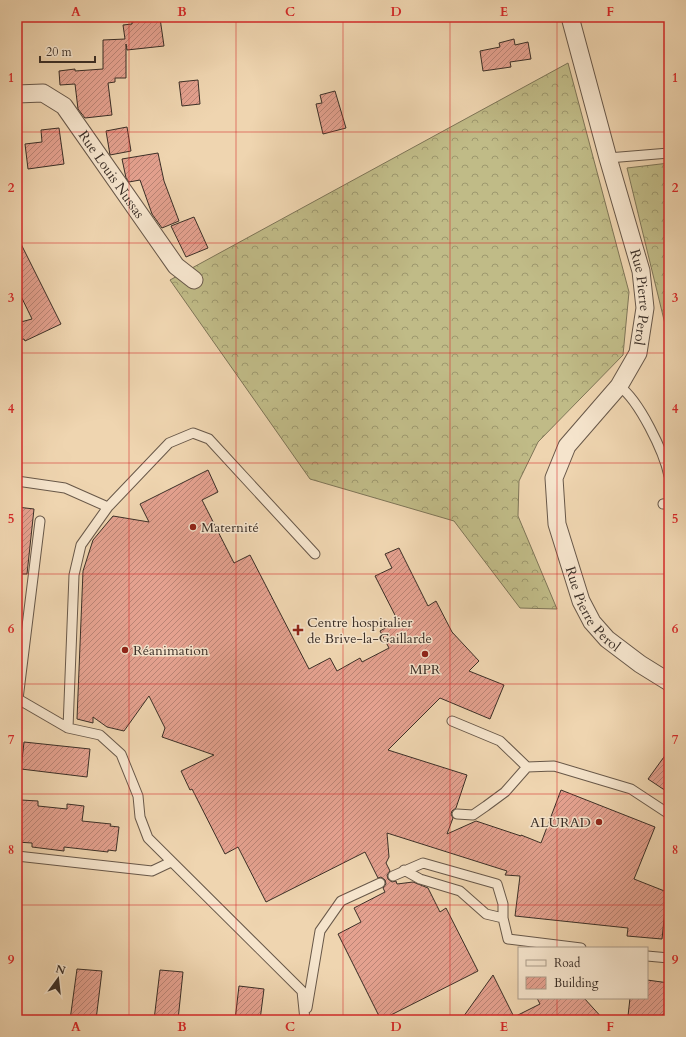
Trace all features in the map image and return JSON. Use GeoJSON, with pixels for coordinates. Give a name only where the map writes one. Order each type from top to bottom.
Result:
{"type":"FeatureCollection","features":[{"type":"Feature","properties":{"kind":"street","name":"Rue Pierre Perol"},"geometry":{"type":"LineString","coordinates":[[570,17],[608,158],[641,271],[645,308],[638,353],[618,386],[567,446],[554,478],[557,524],[581,602],[592,622],[607,639],[640,664],[669,682]]}},
{"type":"Feature","properties":{"kind":"street","name":"Rue Louis Nussas"},"geometry":{"type":"LineString","coordinates":[[17,94],[43,93],[64,106],[176,266],[194,280]]}},
{"type":"Feature","properties":{"kind":"lane"},"geometry":{"type":"LineString","coordinates":[[608,158],[669,153]]}},
{"type":"Feature","properties":{"kind":"lane"},"geometry":{"type":"LineString","coordinates":[[618,386],[625,391],[648,424],[666,462],[669,476]]}},
{"type":"Feature","properties":{"kind":"lane"},"geometry":{"type":"LineString","coordinates":[[68,728],[74,575],[81,545],[108,507],[169,443],[193,434],[210,439],[315,554]]}},
{"type":"Feature","properties":{"kind":"lane"},"geometry":{"type":"LineString","coordinates":[[17,481],[65,488],[108,507]]}},
{"type":"Feature","properties":{"kind":"lane"},"geometry":{"type":"LineString","coordinates":[[40,521],[18,703],[68,728],[100,735],[121,754],[138,796],[140,817],[148,838],[302,991],[305,1020]]}},
{"type":"Feature","properties":{"kind":"lane"},"geometry":{"type":"LineString","coordinates":[[452,721],[500,741],[527,767],[554,766],[631,789],[669,814]]}},
{"type":"Feature","properties":{"kind":"lane"},"geometry":{"type":"LineString","coordinates":[[457,814],[473,814],[486,806],[505,792],[527,767]]}},
{"type":"Feature","properties":{"kind":"lane"},"geometry":{"type":"LineString","coordinates":[[17,856],[152,871],[171,862]]}},
{"type":"Feature","properties":{"kind":"lane"},"geometry":{"type":"LineString","coordinates":[[393,876],[422,862],[497,884],[503,904],[503,918],[508,939],[573,947]]}},
{"type":"Feature","properties":{"kind":"lane"},"geometry":{"type":"LineString","coordinates":[[404,870],[420,879],[460,891],[486,914],[503,918]]}},
{"type":"Feature","properties":{"kind":"lane"},"geometry":{"type":"LineString","coordinates":[[305,1020],[320,930],[341,900],[380,883]]}},
{"type":"Feature","properties":{"kind":"lane"},"geometry":{"type":"LineString","coordinates":[[648,956],[669,958]]}},
{"type":"Feature","properties":{"kind":"green space"},"geometry":{"type":"Polygon","coordinates":[[[568,63],[629,292],[623,355],[538,442],[519,481],[518,516],[557,609],[520,608],[454,521],[310,479],[170,280],[568,63]]]}},
{"type":"Feature","properties":{"kind":"green space"},"geometry":{"type":"Polygon","coordinates":[[[669,163],[669,328],[665,324],[627,168],[669,163]]]}},
{"type":"Feature","properties":{"kind":"building"},"geometry":{"type":"Polygon","coordinates":[[[160,18],[164,46],[127,50],[126,44],[126,78],[115,78],[115,82],[108,83],[112,115],[85,118],[78,109],[75,84],[60,85],[59,71],[75,69],[75,71],[103,69],[103,40],[125,39],[123,25],[132,24],[132,22],[160,18]]]}},
{"type":"Feature","properties":{"kind":"building"},"geometry":{"type":"Polygon","coordinates":[[[514,39],[515,45],[528,42],[531,59],[510,62],[511,67],[483,71],[480,51],[500,47],[499,43],[514,39]]]}},
{"type":"Feature","properties":{"kind":"building"},"geometry":{"type":"Polygon","coordinates":[[[198,80],[200,104],[182,106],[179,82],[198,80]]]}},
{"type":"Feature","properties":{"kind":"building"},"geometry":{"type":"Polygon","coordinates":[[[335,91],[346,128],[323,134],[316,104],[322,103],[320,95],[335,91]]]}},
{"type":"Feature","properties":{"kind":"building"},"geometry":{"type":"Polygon","coordinates":[[[127,127],[131,151],[110,155],[106,131],[127,127]]]}},
{"type":"Feature","properties":{"kind":"building"},"geometry":{"type":"Polygon","coordinates":[[[59,128],[64,164],[28,169],[25,144],[42,142],[41,130],[59,128]]]}},
{"type":"Feature","properties":{"kind":"building"},"geometry":{"type":"Polygon","coordinates":[[[158,153],[164,181],[179,221],[162,228],[152,214],[140,180],[129,182],[126,178],[122,159],[158,153]]]}},
{"type":"Feature","properties":{"kind":"building"},"geometry":{"type":"Polygon","coordinates":[[[194,217],[208,248],[186,257],[171,226],[194,217]]]}},
{"type":"Feature","properties":{"kind":"building"},"geometry":{"type":"Polygon","coordinates":[[[17,236],[61,324],[25,341],[24,339],[17,340],[17,323],[32,319],[17,288],[17,236]]]}},
{"type":"Feature","properties":{"kind":"building"},"geometry":{"type":"Polygon","coordinates":[[[208,470],[218,492],[202,500],[234,563],[250,555],[309,669],[330,658],[337,671],[360,658],[362,662],[389,648],[380,631],[398,621],[375,576],[392,568],[385,554],[399,548],[428,606],[436,601],[452,632],[479,661],[469,671],[504,685],[490,719],[440,698],[388,750],[467,775],[456,808],[452,811],[451,814],[453,818],[447,834],[476,821],[541,843],[561,790],[655,827],[634,879],[667,892],[662,939],[627,936],[628,928],[515,916],[520,876],[505,875],[507,871],[387,833],[389,857],[386,863],[390,871],[387,875],[388,879],[392,882],[396,881],[397,884],[413,882],[428,888],[440,912],[446,908],[478,971],[381,1020],[338,934],[361,922],[354,908],[385,892],[383,888],[386,884],[385,880],[381,877],[378,878],[365,852],[266,902],[238,847],[225,854],[192,789],[190,790],[181,771],[214,755],[162,737],[165,728],[149,696],[124,731],[107,727],[93,717],[93,723],[77,719],[83,571],[93,540],[113,516],[149,522],[140,504],[208,470]]]}},
{"type":"Feature","properties":{"kind":"building"},"geometry":{"type":"Polygon","coordinates":[[[17,507],[34,509],[27,574],[17,574],[17,507]]]}},
{"type":"Feature","properties":{"kind":"building"},"geometry":{"type":"Polygon","coordinates":[[[24,742],[90,749],[87,777],[21,769],[24,742]]]}},
{"type":"Feature","properties":{"kind":"building"},"geometry":{"type":"Polygon","coordinates":[[[669,750],[669,793],[648,779],[669,750]]]}},
{"type":"Feature","properties":{"kind":"building"},"geometry":{"type":"Polygon","coordinates":[[[21,800],[38,801],[38,806],[67,809],[67,804],[84,806],[82,821],[111,824],[110,826],[119,827],[116,851],[108,850],[108,852],[64,847],[64,851],[32,847],[32,843],[17,842],[17,814],[20,814],[21,800]]]}},
{"type":"Feature","properties":{"kind":"building"},"geometry":{"type":"Polygon","coordinates":[[[77,969],[102,971],[96,1020],[70,1020],[77,969]]]}},
{"type":"Feature","properties":{"kind":"building"},"geometry":{"type":"Polygon","coordinates":[[[160,970],[183,972],[178,1020],[154,1020],[160,970]]]}},
{"type":"Feature","properties":{"kind":"building"},"geometry":{"type":"Polygon","coordinates":[[[493,975],[514,1017],[540,1004],[538,999],[585,999],[604,1020],[461,1020],[493,975]]]}},
{"type":"Feature","properties":{"kind":"building"},"geometry":{"type":"Polygon","coordinates":[[[648,980],[669,983],[669,1015],[663,1014],[662,1020],[628,1016],[630,999],[648,999],[648,980]]]}},
{"type":"Feature","properties":{"kind":"building"},"geometry":{"type":"Polygon","coordinates":[[[239,986],[264,989],[260,1020],[235,1020],[239,986]]]}},
{"type":"Feature","properties":{"kind":"place","name":"Maternité"},"geometry":{"type":"Point","coordinates":[193,527]}},
{"type":"Feature","properties":{"kind":"place","name":"Centre hospitalier de Brive-la-Gaillarde"},"geometry":{"type":"Point","coordinates":[298,630]}},
{"type":"Feature","properties":{"kind":"place","name":"Réanimation"},"geometry":{"type":"Point","coordinates":[125,650]}},
{"type":"Feature","properties":{"kind":"place","name":"MPR"},"geometry":{"type":"Point","coordinates":[425,654]}},
{"type":"Feature","properties":{"kind":"place","name":"ALURAD"},"geometry":{"type":"Point","coordinates":[599,822]}}]}
